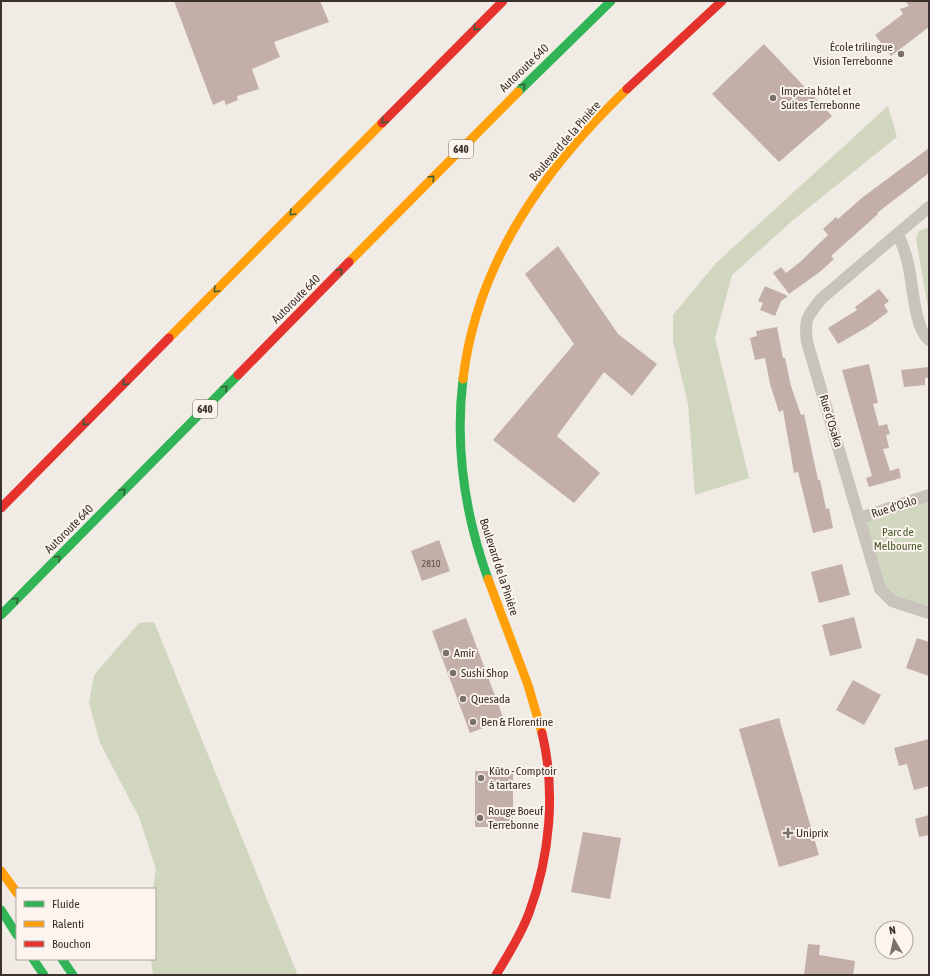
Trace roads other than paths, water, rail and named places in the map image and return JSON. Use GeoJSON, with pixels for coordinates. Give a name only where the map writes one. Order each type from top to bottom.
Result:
{"type":"FeatureCollection","features":[{"type":"Feature","properties":{"kind":"main road"},"geometry":{"type":"LineString","coordinates":[[1,508],[503,1]]}},
{"type":"Feature","properties":{"kind":"main road","name":"Autoroute 640"},"geometry":{"type":"LineString","coordinates":[[1,615],[509,100],[611,1]]}},
{"type":"Feature","properties":{"kind":"main road","name":"Boulevard de la Pinière"},"geometry":{"type":"LineString","coordinates":[[496,975],[512,952],[526,920],[539,882],[548,830],[550,787],[545,746],[536,708],[482,558],[469,511],[463,473],[460,434],[463,382],[471,338],[481,300],[498,258],[518,220],[542,185],[566,155],[602,115],[722,1]]}},
{"type":"Feature","properties":{"kind":"main road"},"geometry":{"type":"LineString","coordinates":[[1,871],[16,892]]}},
{"type":"Feature","properties":{"kind":"main road"},"geometry":{"type":"LineString","coordinates":[[1,910],[16,932]]}},
{"type":"Feature","properties":{"kind":"main road"},"geometry":{"type":"LineString","coordinates":[[34,960],[44,975]]}},
{"type":"Feature","properties":{"kind":"main road"},"geometry":{"type":"LineString","coordinates":[[63,960],[73,975]]}},
{"type":"Feature","properties":{"kind":"street","name":"Rue d'Osaka"},"geometry":{"type":"LineString","coordinates":[[929,208],[821,299],[807,317],[805,327],[807,342],[860,518],[873,570],[880,589],[892,601],[929,613]]}},
{"type":"Feature","properties":{"kind":"street"},"geometry":{"type":"LineString","coordinates":[[898,234],[908,263],[918,318],[924,336],[929,340]]}},
{"type":"Feature","properties":{"kind":"street","name":"Rue d'Oslo"},"geometry":{"type":"LineString","coordinates":[[860,518],[929,495]]}},
{"type":"Feature","properties":{"kind":"place","name":"École trilingue Vision Terrebonne"},"geometry":{"type":"Point","coordinates":[901,54]}},
{"type":"Feature","properties":{"kind":"place","name":"Imperia hôtel et Suites Terrebonne"},"geometry":{"type":"Point","coordinates":[773,98]}},
{"type":"Feature","properties":{"kind":"place","name":"Amir"},"geometry":{"type":"Point","coordinates":[446,653]}},
{"type":"Feature","properties":{"kind":"place","name":"Sushi Shop"},"geometry":{"type":"Point","coordinates":[453,673]}},
{"type":"Feature","properties":{"kind":"place","name":"Quesada"},"geometry":{"type":"Point","coordinates":[463,699]}},
{"type":"Feature","properties":{"kind":"place","name":"Ben & Florentine"},"geometry":{"type":"Point","coordinates":[473,722]}},
{"type":"Feature","properties":{"kind":"place","name":"Küto - Comptoir à tartares"},"geometry":{"type":"Point","coordinates":[481,778]}},
{"type":"Feature","properties":{"kind":"place","name":"Rouge Boeuf Terrebonne"},"geometry":{"type":"Point","coordinates":[480,818]}},
{"type":"Feature","properties":{"kind":"place","name":"Uniprix"},"geometry":{"type":"Point","coordinates":[788,833]}},
{"type":"Feature","properties":{"kind":"park label","name":"Parc de Melbourne"},"geometry":{"type":"Point","coordinates":[898,539]}}]}
